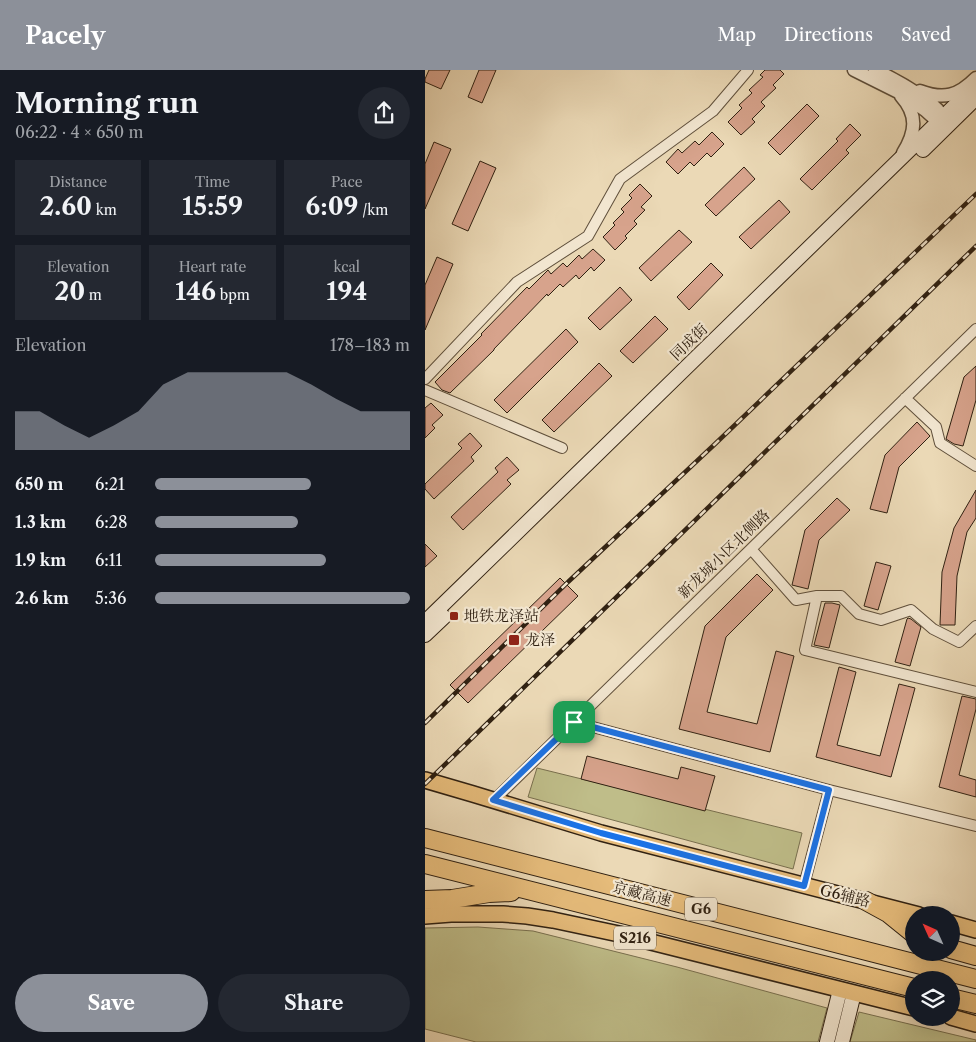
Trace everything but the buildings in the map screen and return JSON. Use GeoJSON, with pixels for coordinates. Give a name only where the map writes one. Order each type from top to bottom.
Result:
{"type":"FeatureCollection","features":[{"type":"Feature","properties":{"kind":"highway","name":"京藏高速"},"geometry":{"type":"LineString","coordinates":[[425,838],[976,979]]}},
{"type":"Feature","properties":{"kind":"highway","name":"京藏高速"},"geometry":{"type":"LineString","coordinates":[[425,864],[905,986]]}},
{"type":"Feature","properties":{"kind":"highway"},"geometry":{"type":"LineString","coordinates":[[425,900],[452,899],[489,893],[534,891]]}},
{"type":"Feature","properties":{"kind":"highway"},"geometry":{"type":"LineString","coordinates":[[866,902],[888,913],[905,927]]}},
{"type":"Feature","properties":{"kind":"highway"},"geometry":{"type":"LineString","coordinates":[[960,952],[976,956]]}},
{"type":"Feature","properties":{"kind":"highway"},"geometry":{"type":"LineString","coordinates":[[960,1000],[976,1004]]}},
{"type":"Feature","properties":{"kind":"main road","name":"同成街"},"geometry":{"type":"LineString","coordinates":[[425,636],[945,122],[976,85]]}},
{"type":"Feature","properties":{"kind":"main road","name":"同成街"},"geometry":{"type":"LineString","coordinates":[[425,622],[884,174],[976,98]]}},
{"type":"Feature","properties":{"kind":"main road","name":"G6辅路"},"geometry":{"type":"LineString","coordinates":[[425,780],[601,833],[905,912]]}},
{"type":"Feature","properties":{"kind":"main road","name":"S216"},"geometry":{"type":"LineString","coordinates":[[425,916],[503,914],[553,920],[619,934],[905,1006]]}},
{"type":"Feature","properties":{"kind":"main road"},"geometry":{"type":"LineString","coordinates":[[960,926],[976,930]]}},
{"type":"Feature","properties":{"kind":"main road"},"geometry":{"type":"LineString","coordinates":[[827,1042],[847,991]]}},
{"type":"Feature","properties":{"kind":"main road"},"geometry":{"type":"LineString","coordinates":[[842,1042],[847,991]]}},
{"type":"Feature","properties":{"kind":"main road"},"geometry":{"type":"LineString","coordinates":[[960,1020],[976,1024]]}},
{"type":"Feature","properties":{"kind":"street"},"geometry":{"type":"LineString","coordinates":[[425,379],[517,282],[588,236],[620,179],[713,111],[748,70]]}},
{"type":"Feature","properties":{"kind":"street"},"geometry":{"type":"LineString","coordinates":[[854,70],[893,84],[928,94],[943,96],[959,92],[976,78]]}},
{"type":"Feature","properties":{"kind":"street"},"geometry":{"type":"LineString","coordinates":[[875,70],[893,84],[926,100],[945,122]]}},
{"type":"Feature","properties":{"kind":"street"},"geometry":{"type":"LineString","coordinates":[[884,174],[903,153],[913,129],[913,118],[909,107],[893,84]]}},
{"type":"Feature","properties":{"kind":"street","name":"新龙城小区北侧路"},"geometry":{"type":"LineString","coordinates":[[493,800],[976,329]]}},
{"type":"Feature","properties":{"kind":"street"},"geometry":{"type":"LineString","coordinates":[[425,390],[562,448]]}},
{"type":"Feature","properties":{"kind":"street"},"geometry":{"type":"LineString","coordinates":[[905,398],[936,428],[940,443],[976,466]]}},
{"type":"Feature","properties":{"kind":"street"},"geometry":{"type":"LineString","coordinates":[[751,549],[796,600],[817,596],[841,596],[859,614],[881,620],[911,610],[933,629],[959,642],[976,626]]}},
{"type":"Feature","properties":{"kind":"street"},"geometry":{"type":"LineString","coordinates":[[817,596],[805,650],[976,692]]}},
{"type":"Feature","properties":{"kind":"street"},"geometry":{"type":"LineString","coordinates":[[574,722],[829,790],[976,826]]}},
{"type":"Feature","properties":{"kind":"street"},"geometry":{"type":"LineString","coordinates":[[804,886],[829,790]]}},
{"type":"Feature","properties":{"kind":"shaded area"},"geometry":{"type":"Polygon","coordinates":[[[537,768],[802,833],[793,869],[528,797],[537,768]]]}},
{"type":"Feature","properties":{"kind":"shaded area"},"geometry":{"type":"Polygon","coordinates":[[[478,927],[533,931],[677,967],[827,1008],[818,1042],[476,1042],[425,1029],[425,928],[478,927]]]}},
{"type":"Feature","properties":{"kind":"shaded area"},"geometry":{"type":"Polygon","coordinates":[[[859,1012],[905,1023],[905,1026],[918,1026],[976,1040],[976,1042],[850,1042],[859,1012]]]}},
{"type":"Feature","properties":{"kind":"railway"},"geometry":{"type":"LineString","coordinates":[[425,723],[568,582],[976,194]]}},
{"type":"Feature","properties":{"kind":"railway"},"geometry":{"type":"LineString","coordinates":[[425,784],[976,246]]}},
{"type":"Feature","properties":{"kind":"place","name":"地铁龙泽站"},"geometry":{"type":"Point","coordinates":[454,616]}},
{"type":"Feature","properties":{"kind":"place","name":"龙泽"},"geometry":{"type":"Point","coordinates":[514,640]}},
{"type":"Feature","properties":{"kind":"route"},"geometry":{"type":"LineString","coordinates":[[574,722],[829,790],[804,886],[601,833],[493,800],[574,722]]}}]}
